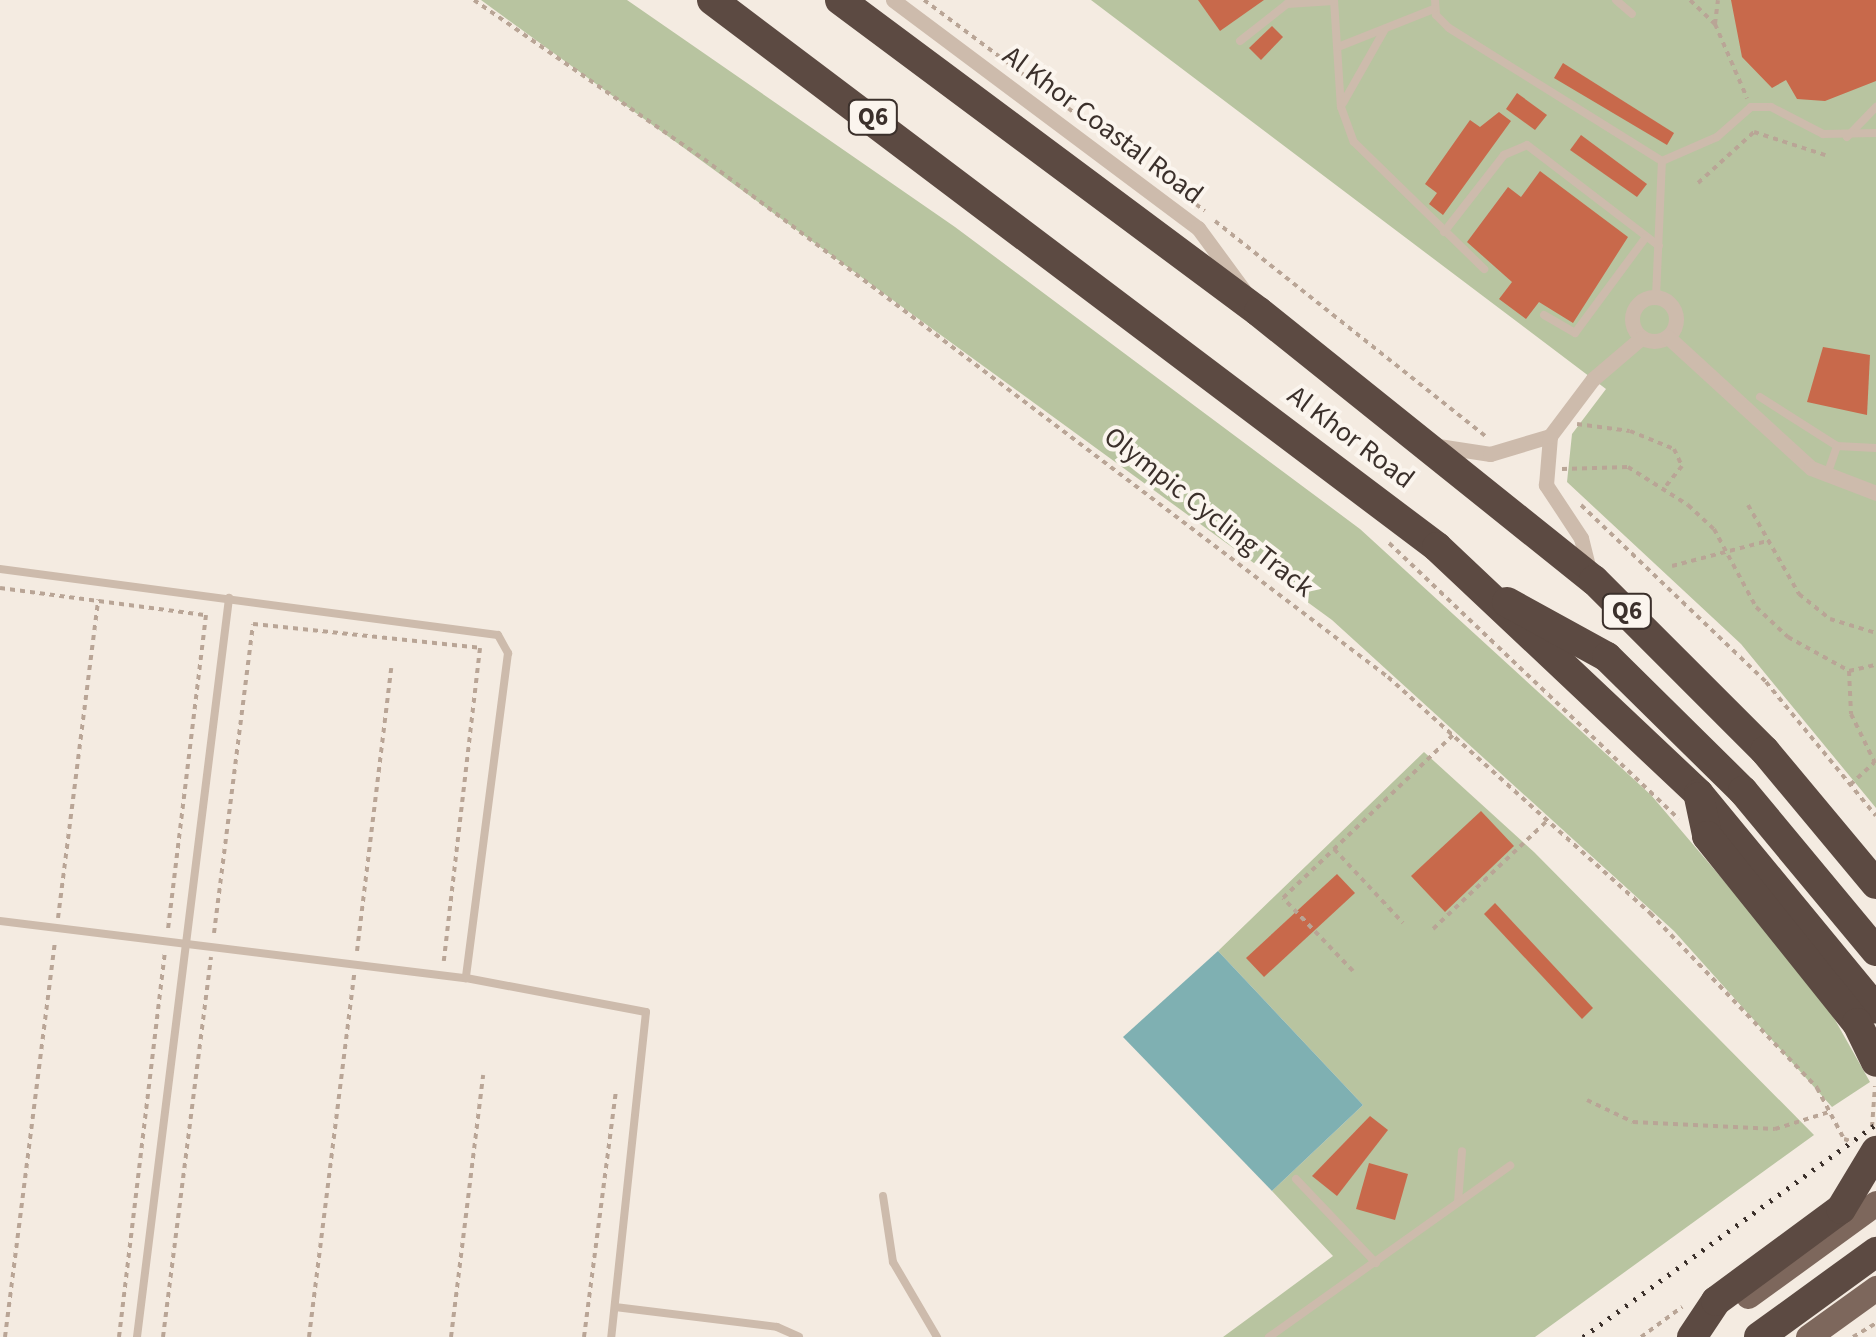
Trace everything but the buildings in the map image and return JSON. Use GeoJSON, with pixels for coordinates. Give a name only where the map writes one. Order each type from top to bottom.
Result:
{"type":"FeatureCollection","features":[{"type":"Feature","properties":{"kind":"highway","name":"Al Khor Road"},"geometry":{"type":"LineString","coordinates":[[712,0],[1393,508],[1699,794],[1876,1008]]}},
{"type":"Feature","properties":{"kind":"highway","name":"Al Khor Road"},"geometry":{"type":"LineString","coordinates":[[840,0],[1259,312],[1430,445],[1591,578],[1765,751],[1876,884]]}},
{"type":"Feature","properties":{"kind":"highway"},"geometry":{"type":"LineString","coordinates":[[1494,600],[1551,620],[1607,657],[1743,791],[1876,950]]}},
{"type":"Feature","properties":{"kind":"highway"},"geometry":{"type":"LineString","coordinates":[[1699,794],[1713,845],[1857,1024],[1874,1065]]}},
{"type":"Feature","properties":{"kind":"highway"},"geometry":{"type":"LineString","coordinates":[[1692,1337],[1716,1301],[1841,1209],[1873,1142]]}},
{"type":"Feature","properties":{"kind":"highway"},"geometry":{"type":"LineString","coordinates":[[1760,1337],[1876,1252]]}},
{"type":"Feature","properties":{"kind":"main road"},"geometry":{"type":"LineString","coordinates":[[1692,1337],[1876,1203]]}},
{"type":"Feature","properties":{"kind":"main road"},"geometry":{"type":"LineString","coordinates":[[1808,1337],[1876,1288]]}},
{"type":"Feature","properties":{"kind":"main road"},"geometry":{"type":"LineString","coordinates":[[1824,1337],[1876,1302]]}},
{"type":"Feature","properties":{"kind":"street","name":"Al Khor Coastal Road"},"geometry":{"type":"LineString","coordinates":[[893,0],[1198,228],[1259,312]]}},
{"type":"Feature","properties":{"kind":"street"},"geometry":{"type":"LineString","coordinates":[[1641,338],[1634,309],[1656,297],[1676,313],[1668,337]]}},
{"type":"Feature","properties":{"kind":"street"},"geometry":{"type":"LineString","coordinates":[[1430,445],[1490,454],[1557,427],[1641,338],[1668,337],[1826,478],[1876,493]]}},
{"type":"Feature","properties":{"kind":"street"},"geometry":{"type":"LineString","coordinates":[[1557,427],[1546,484],[1581,538],[1591,578]]}},
{"type":"Feature","properties":{"kind":"lane"},"geometry":{"type":"LineString","coordinates":[[1616,0],[1632,14]]}},
{"type":"Feature","properties":{"kind":"lane"},"geometry":{"type":"LineString","coordinates":[[1240,42],[1287,4],[1334,1],[1341,108],[1371,165],[1484,269]]}},
{"type":"Feature","properties":{"kind":"lane"},"geometry":{"type":"LineString","coordinates":[[1338,47],[1435,5],[1449,28],[1549,96],[1662,161]]}},
{"type":"Feature","properties":{"kind":"lane"},"geometry":{"type":"LineString","coordinates":[[1341,108],[1388,24]]}},
{"type":"Feature","properties":{"kind":"lane"},"geometry":{"type":"LineString","coordinates":[[1662,161],[1717,136],[1751,107],[1847,138],[1876,133]]}},
{"type":"Feature","properties":{"kind":"lane"},"geometry":{"type":"LineString","coordinates":[[1847,138],[1876,107]]}},
{"type":"Feature","properties":{"kind":"lane"},"geometry":{"type":"LineString","coordinates":[[1444,232],[1504,154],[1527,145],[1660,246]]}},
{"type":"Feature","properties":{"kind":"lane"},"geometry":{"type":"LineString","coordinates":[[1656,297],[1662,161]]}},
{"type":"Feature","properties":{"kind":"lane"},"geometry":{"type":"LineString","coordinates":[[1544,315],[1575,333],[1646,236]]}},
{"type":"Feature","properties":{"kind":"lane"},"geometry":{"type":"LineString","coordinates":[[1760,397],[1837,446],[1876,448]]}},
{"type":"Feature","properties":{"kind":"lane"},"geometry":{"type":"LineString","coordinates":[[1826,478],[1837,446]]}},
{"type":"Feature","properties":{"kind":"lane"},"geometry":{"type":"LineString","coordinates":[[0,568],[484,630],[508,646],[466,978]]}},
{"type":"Feature","properties":{"kind":"lane"},"geometry":{"type":"LineString","coordinates":[[136,1337],[230,598]]}},
{"type":"Feature","properties":{"kind":"lane"},"geometry":{"type":"LineString","coordinates":[[0,921],[466,978],[646,1012],[611,1337]]}},
{"type":"Feature","properties":{"kind":"lane"},"geometry":{"type":"LineString","coordinates":[[1458,1202],[1462,1151]]}},
{"type":"Feature","properties":{"kind":"lane"},"geometry":{"type":"LineString","coordinates":[[1268,1337],[1510,1166]]}},
{"type":"Feature","properties":{"kind":"lane"},"geometry":{"type":"LineString","coordinates":[[1296,1179],[1376,1263]]}},
{"type":"Feature","properties":{"kind":"lane"},"geometry":{"type":"LineString","coordinates":[[882,1196],[893,1262],[937,1337]]}},
{"type":"Feature","properties":{"kind":"lane"},"geometry":{"type":"LineString","coordinates":[[616,1308],[777,1326],[799,1337]]}},
{"type":"Feature","properties":{"kind":"path","name":"Olympic Cycling Track"},"geometry":{"type":"LineString","coordinates":[[474,0],[704,158],[1083,440],[1453,735],[1550,819],[1731,996],[1829,1112],[1844,1139]]}},
{"type":"Feature","properties":{"kind":"path"},"geometry":{"type":"LineString","coordinates":[[924,0],[1097,123],[1469,426],[1499,438]]}},
{"type":"Feature","properties":{"kind":"path"},"geometry":{"type":"LineString","coordinates":[[1690,0],[1714,24],[1751,107]]}},
{"type":"Feature","properties":{"kind":"path"},"geometry":{"type":"LineString","coordinates":[[1714,24],[1718,0]]}},
{"type":"Feature","properties":{"kind":"path"},"geometry":{"type":"LineString","coordinates":[[1698,183],[1754,132],[1826,155]]}},
{"type":"Feature","properties":{"kind":"path"},"geometry":{"type":"LineString","coordinates":[[1552,466],[1567,439],[1557,427]]}},
{"type":"Feature","properties":{"kind":"path"},"geometry":{"type":"LineString","coordinates":[[1557,427],[1630,431],[1674,449],[1682,466],[1664,489]]}},
{"type":"Feature","properties":{"kind":"path"},"geometry":{"type":"LineString","coordinates":[[1552,466],[1562,482]]}},
{"type":"Feature","properties":{"kind":"path"},"geometry":{"type":"LineString","coordinates":[[1552,466],[1619,466],[1664,489],[1707,521],[1769,620],[1849,671],[1876,665]]}},
{"type":"Feature","properties":{"kind":"path"},"geometry":{"type":"LineString","coordinates":[[1572,497],[1703,616],[1876,816]]}},
{"type":"Feature","properties":{"kind":"path"},"geometry":{"type":"LineString","coordinates":[[1748,505],[1767,541],[1810,604],[1876,634]]}},
{"type":"Feature","properties":{"kind":"path"},"geometry":{"type":"LineString","coordinates":[[1374,529],[1684,825]]}},
{"type":"Feature","properties":{"kind":"path"},"geometry":{"type":"LineString","coordinates":[[1672,566],[1767,541]]}},
{"type":"Feature","properties":{"kind":"path"},"geometry":{"type":"LineString","coordinates":[[0,588],[207,619],[118,1337]]}},
{"type":"Feature","properties":{"kind":"path"},"geometry":{"type":"LineString","coordinates":[[5,1337],[98,600]]}},
{"type":"Feature","properties":{"kind":"path"},"geometry":{"type":"LineString","coordinates":[[163,1337],[253,624],[480,648],[442,976]]}},
{"type":"Feature","properties":{"kind":"path"},"geometry":{"type":"LineString","coordinates":[[309,1337],[391,668]]}},
{"type":"Feature","properties":{"kind":"path"},"geometry":{"type":"LineString","coordinates":[[1849,671],[1851,714],[1875,764],[1850,786]]}},
{"type":"Feature","properties":{"kind":"path"},"geometry":{"type":"LineString","coordinates":[[1353,971],[1284,898],[1453,735]]}},
{"type":"Feature","properties":{"kind":"path"},"geometry":{"type":"LineString","coordinates":[[1433,928],[1550,819]]}},
{"type":"Feature","properties":{"kind":"path"},"geometry":{"type":"LineString","coordinates":[[1334,849],[1403,924]]}},
{"type":"Feature","properties":{"kind":"path"},"geometry":{"type":"LineString","coordinates":[[1873,1142],[1874,1065]]}},
{"type":"Feature","properties":{"kind":"path"},"geometry":{"type":"LineString","coordinates":[[451,1337],[483,1074]]}},
{"type":"Feature","properties":{"kind":"path"},"geometry":{"type":"LineString","coordinates":[[584,1337],[616,1091]]}},
{"type":"Feature","properties":{"kind":"path"},"geometry":{"type":"LineString","coordinates":[[1587,1100],[1633,1122],[1775,1129],[1829,1112]]}},
{"type":"Feature","properties":{"kind":"path"},"geometry":{"type":"LineString","coordinates":[[1641,1337],[1688,1303]]}},
{"type":"Feature","properties":{"kind":"path"},"geometry":{"type":"LineString","coordinates":[[1853,1337],[1876,1323]]}},
{"type":"Feature","properties":{"kind":"green space"},"geometry":{"type":"Polygon","coordinates":[[[481,0],[627,0],[955,227],[1360,529],[1651,795],[1821,995],[1870,1082],[1832,1107],[1674,931],[1332,620],[481,0]]]}},
{"type":"Feature","properties":{"kind":"green space"},"geometry":{"type":"Polygon","coordinates":[[[1091,0],[1876,0],[1876,808],[1741,644],[1567,482],[1572,434],[1606,389],[1091,0]]]}},
{"type":"Feature","properties":{"kind":"green space"},"geometry":{"type":"Polygon","coordinates":[[[1424,752],[1534,852],[1814,1135],[1535,1337],[1223,1337],[1333,1256],[1272,1191],[1363,1105],[1218,951],[1424,752]]]}},
{"type":"Feature","properties":{"kind":"water"},"geometry":{"type":"Polygon","coordinates":[[[1218,951],[1363,1105],[1272,1191],[1123,1037],[1218,951]]]}},
{"type":"Feature","properties":{"kind":"railway"},"geometry":{"type":"LineString","coordinates":[[1583,1337],[1876,1124]]}}]}
